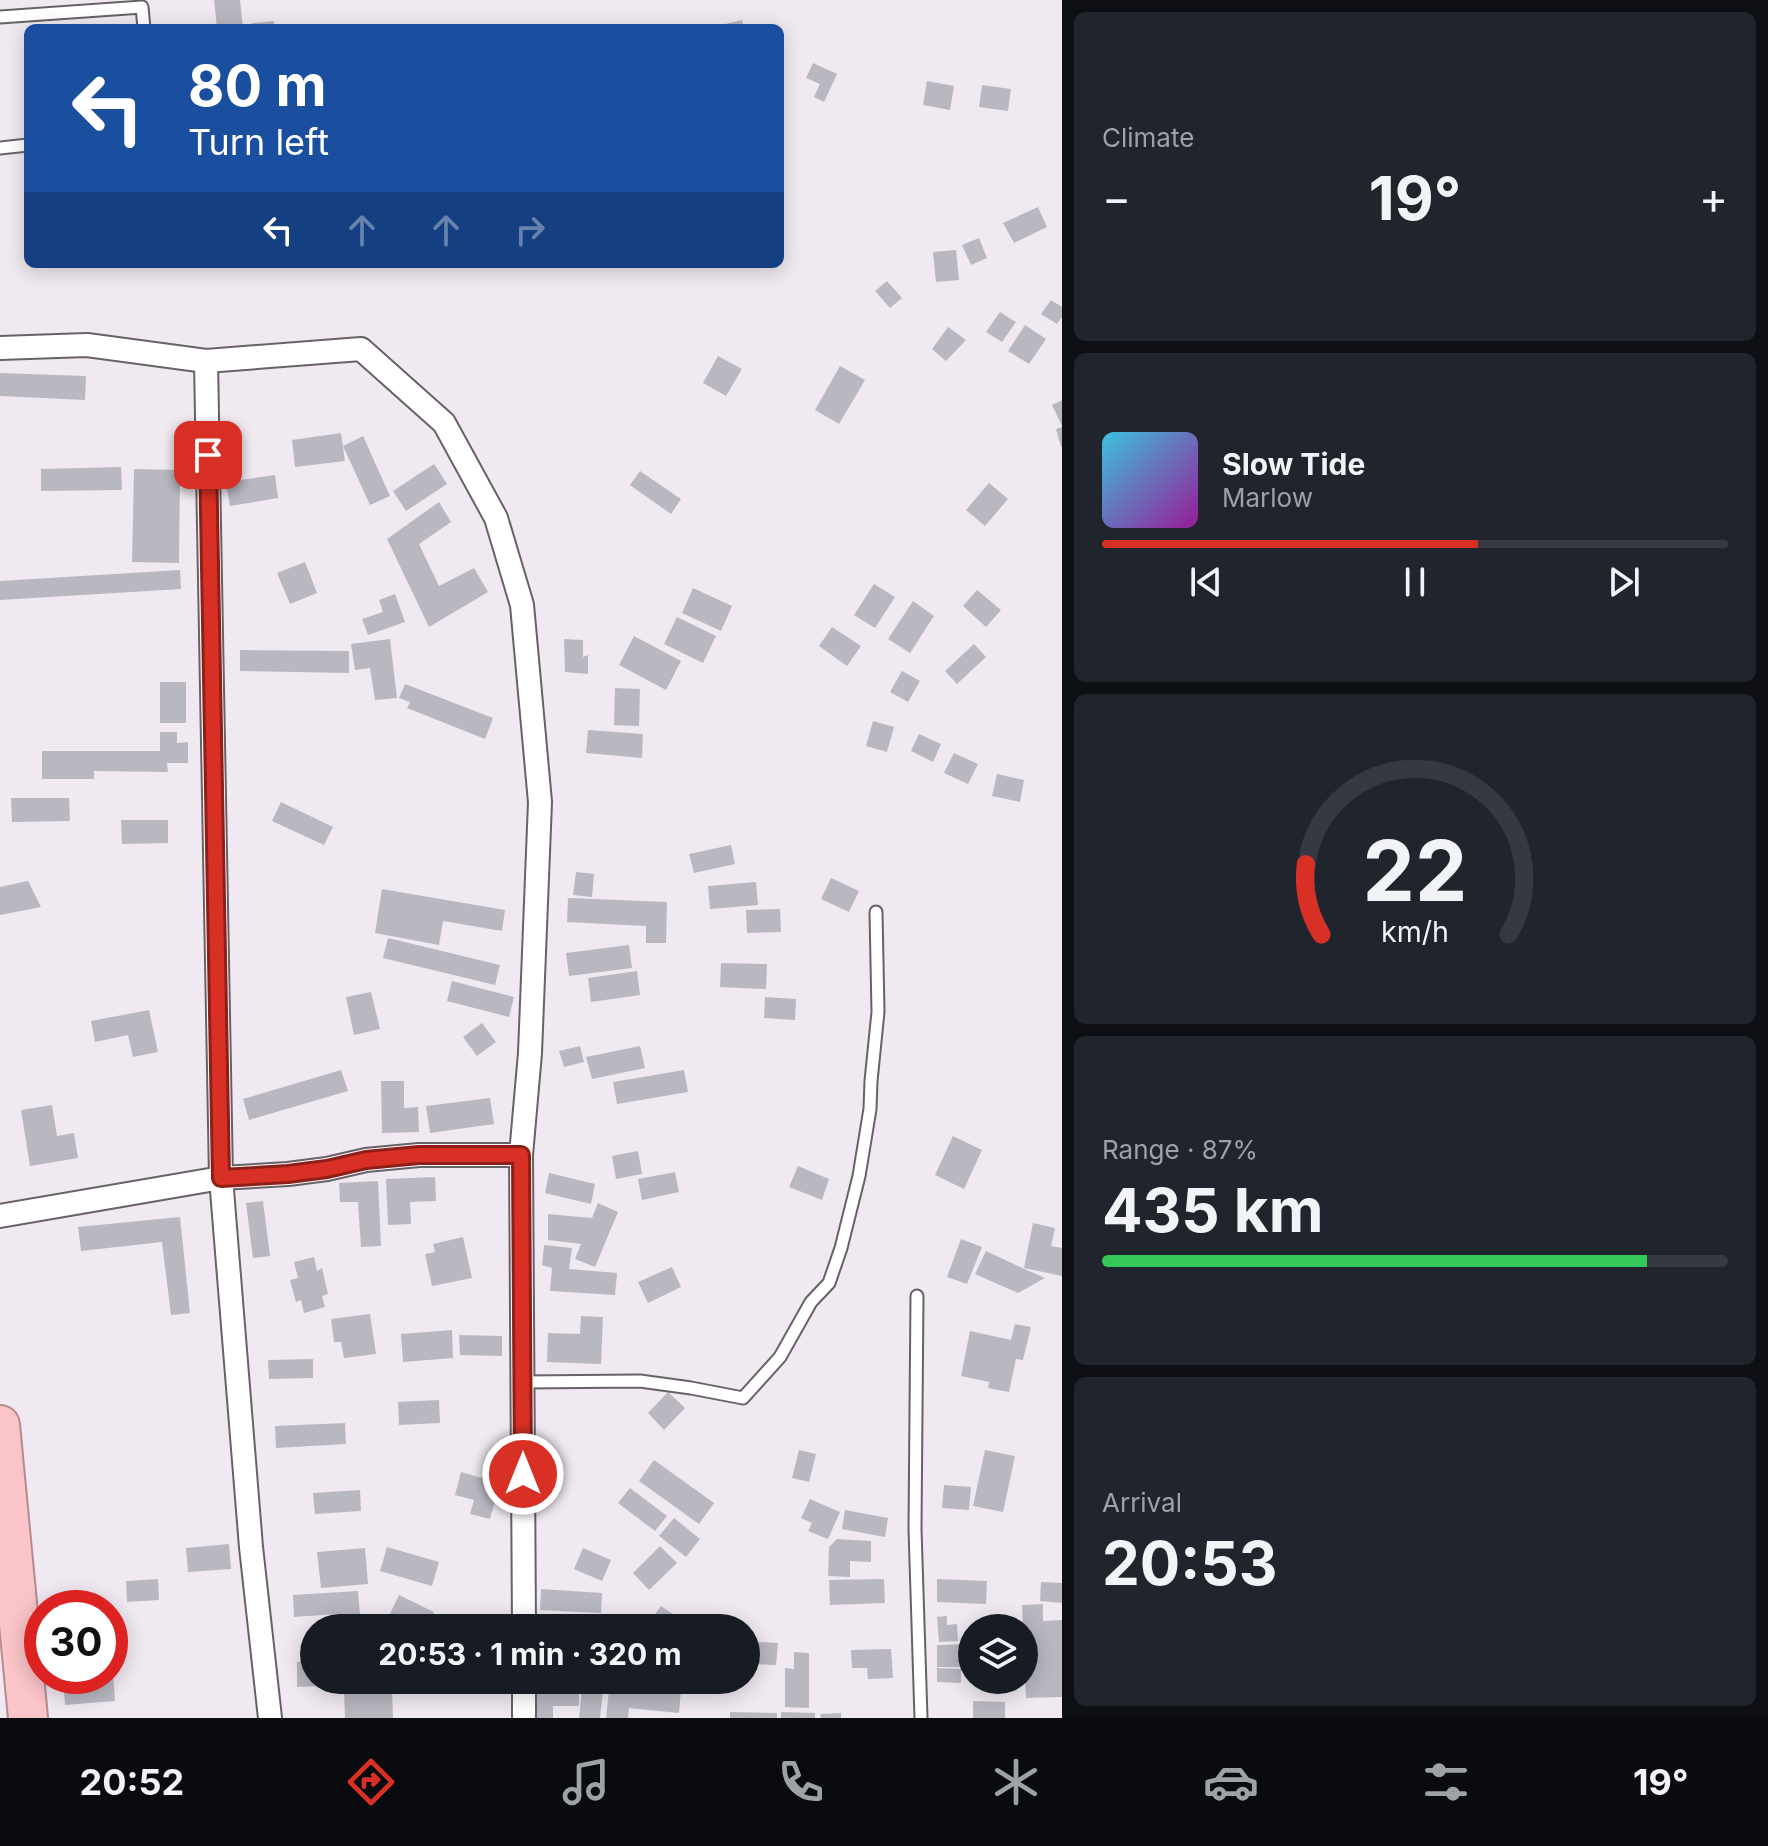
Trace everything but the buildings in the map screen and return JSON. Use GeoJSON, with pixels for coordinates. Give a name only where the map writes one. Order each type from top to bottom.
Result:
{"type":"FeatureCollection","features":[{"type":"Feature","properties":{"kind":"highway"},"geometry":{"type":"LineString","coordinates":[[1,1444],[28,1718]]}},
{"type":"Feature","properties":{"kind":"street"},"geometry":{"type":"LineString","coordinates":[[0,348],[87,345],[206,361],[361,349],[444,423],[496,518],[522,605],[540,802],[530,1053],[521,1155],[524,1614]]}},
{"type":"Feature","properties":{"kind":"street"},"geometry":{"type":"LineString","coordinates":[[206,361],[221,1178],[251,1547],[270,1718]]}},
{"type":"Feature","properties":{"kind":"street"},"geometry":{"type":"LineString","coordinates":[[0,1216],[221,1178],[288,1174],[366,1160],[406,1156],[521,1155]]}},
{"type":"Feature","properties":{"kind":"street"},"geometry":{"type":"LineString","coordinates":[[524,1694],[524,1718]]}},
{"type":"Feature","properties":{"kind":"lane"},"geometry":{"type":"LineString","coordinates":[[0,17],[142,7],[144,24]]}},
{"type":"Feature","properties":{"kind":"lane"},"geometry":{"type":"LineString","coordinates":[[0,148],[24,145]]}},
{"type":"Feature","properties":{"kind":"lane"},"geometry":{"type":"LineString","coordinates":[[523,1382],[640,1381],[743,1398],[780,1357],[811,1302],[829,1283],[859,1176],[870,1109],[878,1012],[876,912]]}},
{"type":"Feature","properties":{"kind":"lane"},"geometry":{"type":"LineString","coordinates":[[917,1296],[915,1529],[921,1718]]}},
{"type":"Feature","properties":{"kind":"route"},"geometry":{"type":"LineString","coordinates":[[208,455],[221,1178],[288,1174],[366,1160],[419,1155],[521,1155],[523,1474]]}}]}
